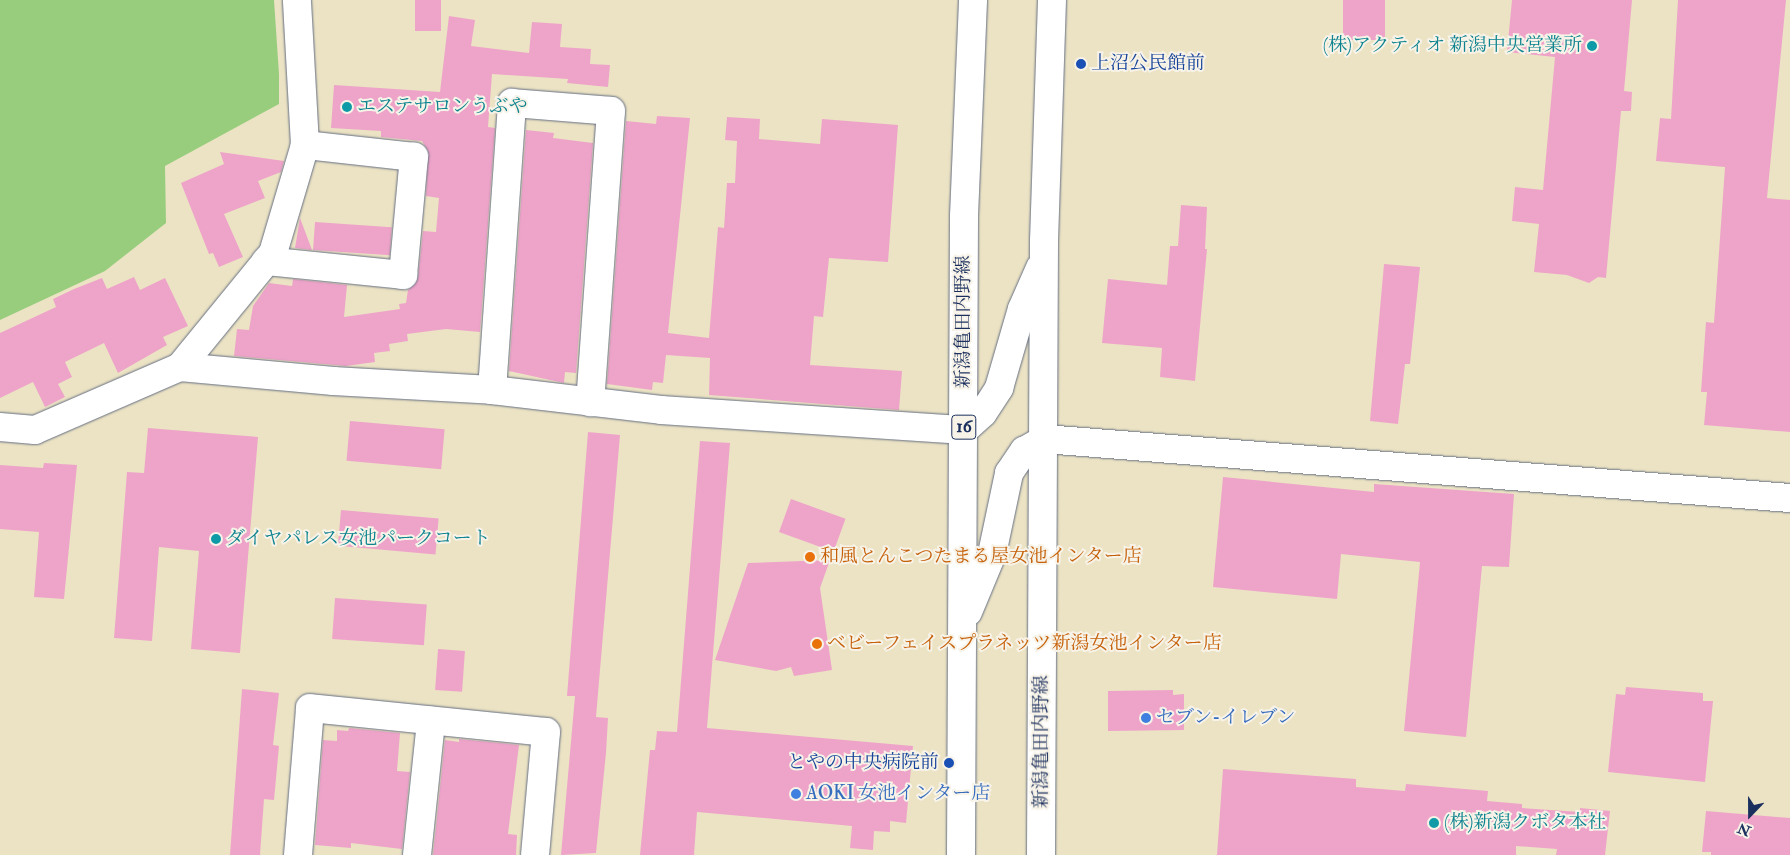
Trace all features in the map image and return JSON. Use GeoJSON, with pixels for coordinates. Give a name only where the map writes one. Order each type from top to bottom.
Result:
{"type":"FeatureCollection","features":[{"type":"Feature","properties":{"kind":"street"},"geometry":{"type":"LineString","coordinates":[[0,427],[35,430],[180,367],[273,253],[305,145],[297,0]]}},
{"type":"Feature","properties":{"kind":"street","name":"新潟亀田内野線"},"geometry":{"type":"LineString","coordinates":[[961,855],[964,216],[974,0]]}},
{"type":"Feature","properties":{"kind":"street","name":"新潟亀田内野線"},"geometry":{"type":"LineString","coordinates":[[1042,855],[1045,439],[1044,260],[1052,0]]}},
{"type":"Feature","properties":{"kind":"street"},"geometry":{"type":"LineString","coordinates":[[492,390],[512,103],[611,111],[590,402]]}},
{"type":"Feature","properties":{"kind":"street"},"geometry":{"type":"LineString","coordinates":[[266,261],[403,275],[414,157],[305,145]]}},
{"type":"Feature","properties":{"kind":"street"},"geometry":{"type":"LineString","coordinates":[[180,367],[333,381],[492,390],[661,410],[964,430],[983,412],[999,388],[1022,309],[1044,260]]}},
{"type":"Feature","properties":{"kind":"street"},"geometry":{"type":"LineString","coordinates":[[963,625],[992,554],[1009,473],[1024,451],[1045,439],[1790,498]]}},
{"type":"Feature","properties":{"kind":"street"},"geometry":{"type":"LineString","coordinates":[[298,855],[310,708],[546,732],[535,855]]}},
{"type":"Feature","properties":{"kind":"street"},"geometry":{"type":"LineString","coordinates":[[417,855],[431,721]]}},
{"type":"Feature","properties":{"kind":"green space"},"geometry":{"type":"Polygon","coordinates":[[[0,0],[274,0],[279,104],[165,166],[166,223],[105,271],[0,320],[0,0]]]}},
{"type":"Feature","properties":{"kind":"building"},"geometry":{"type":"Polygon","coordinates":[[[415,0],[441,0],[441,31],[415,31],[415,0]]]}},
{"type":"Feature","properties":{"kind":"building"},"geometry":{"type":"Polygon","coordinates":[[[1343,0],[1385,0],[1385,40],[1343,40],[1343,0]]]}},
{"type":"Feature","properties":{"kind":"building"},"geometry":{"type":"Polygon","coordinates":[[[1512,0],[1632,0],[1624,91],[1632,92],[1631,111],[1621,111],[1606,278],[1598,277],[1589,283],[1567,275],[1534,272],[1539,224],[1512,221],[1515,187],[1543,190],[1555,57],[1507,52],[1512,0]]]}},
{"type":"Feature","properties":{"kind":"building"},"geometry":{"type":"Polygon","coordinates":[[[1678,0],[1786,0],[1767,198],[1790,200],[1790,432],[1704,425],[1707,392],[1701,392],[1706,322],[1714,323],[1725,167],[1656,161],[1660,118],[1671,119],[1678,0]]]}},
{"type":"Feature","properties":{"kind":"building"},"geometry":{"type":"Polygon","coordinates":[[[449,16],[475,20],[471,46],[529,53],[532,22],[562,24],[560,47],[591,49],[590,64],[610,65],[608,87],[567,83],[568,79],[492,74],[488,127],[495,128],[480,332],[446,329],[407,334],[408,341],[389,344],[390,351],[374,353],[375,362],[346,366],[234,356],[237,329],[249,330],[253,306],[269,283],[292,286],[293,279],[347,285],[344,317],[400,309],[399,304],[406,303],[408,290],[415,284],[418,277],[423,231],[436,232],[439,198],[426,196],[428,151],[422,141],[381,137],[381,131],[331,128],[334,85],[440,92],[449,16]]]}},
{"type":"Feature","properties":{"kind":"building"},"geometry":{"type":"Polygon","coordinates":[[[657,116],[690,118],[668,333],[709,338],[718,227],[724,228],[727,183],[735,183],[737,141],[725,140],[727,117],[760,119],[759,139],[820,144],[822,119],[898,125],[888,262],[829,258],[823,317],[814,316],[810,365],[902,371],[899,410],[709,395],[710,358],[666,355],[663,383],[653,382],[652,390],[607,384],[626,121],[656,124],[657,116]]]}},
{"type":"Feature","properties":{"kind":"building"},"geometry":{"type":"Polygon","coordinates":[[[526,130],[554,133],[553,138],[593,143],[576,373],[565,372],[564,383],[509,371],[526,130]]]}},
{"type":"Feature","properties":{"kind":"building"},"geometry":{"type":"Polygon","coordinates":[[[220,152],[284,161],[281,172],[258,181],[265,198],[224,214],[243,257],[219,267],[213,253],[209,254],[181,183],[224,164],[220,152]]]}},
{"type":"Feature","properties":{"kind":"building"},"geometry":{"type":"Polygon","coordinates":[[[1181,205],[1207,207],[1205,249],[1207,249],[1195,381],[1160,377],[1162,348],[1102,343],[1108,279],[1167,285],[1170,246],[1178,246],[1181,205]]]}},
{"type":"Feature","properties":{"kind":"building"},"geometry":{"type":"Polygon","coordinates":[[[300,218],[312,250],[295,248],[300,218]]]}},
{"type":"Feature","properties":{"kind":"building"},"geometry":{"type":"Polygon","coordinates":[[[315,222],[392,227],[390,255],[313,250],[315,222]]]}},
{"type":"Feature","properties":{"kind":"building"},"geometry":{"type":"Polygon","coordinates":[[[1384,264],[1420,267],[1410,364],[1405,364],[1398,424],[1370,421],[1384,264]]]}},
{"type":"Feature","properties":{"kind":"building"},"geometry":{"type":"Polygon","coordinates":[[[134,277],[140,290],[165,278],[188,326],[163,337],[167,345],[118,373],[104,343],[65,362],[72,377],[58,384],[65,397],[45,407],[33,382],[0,398],[0,333],[56,307],[53,299],[74,289],[102,278],[107,289],[134,277]]]}},
{"type":"Feature","properties":{"kind":"building"},"geometry":{"type":"Polygon","coordinates":[[[350,421],[445,429],[441,469],[347,461],[350,421]]]}},
{"type":"Feature","properties":{"kind":"building","name":"ダイヤパレス女池パークコート"},"geometry":{"type":"Polygon","coordinates":[[[148,428],[258,437],[240,653],[191,649],[199,551],[159,547],[152,641],[114,638],[127,472],[144,473],[148,428]]]}},
{"type":"Feature","properties":{"kind":"building"},"geometry":{"type":"Polygon","coordinates":[[[588,432],[620,435],[596,717],[608,718],[606,753],[596,853],[561,855],[575,696],[567,696],[588,432]]]}},
{"type":"Feature","properties":{"kind":"building"},"geometry":{"type":"Polygon","coordinates":[[[700,441],[730,443],[707,728],[913,746],[906,823],[890,821],[890,832],[874,831],[873,850],[850,848],[852,826],[697,812],[694,855],[640,855],[650,750],[655,750],[657,731],[677,732],[700,441]]]}},
{"type":"Feature","properties":{"kind":"building"},"geometry":{"type":"Polygon","coordinates":[[[44,463],[77,465],[64,599],[34,597],[39,532],[0,529],[0,465],[43,468],[44,463]]]}},
{"type":"Feature","properties":{"kind":"building"},"geometry":{"type":"Polygon","coordinates":[[[1223,477],[1374,492],[1374,484],[1514,494],[1509,567],[1482,566],[1466,737],[1404,731],[1420,562],[1341,554],[1337,599],[1213,587],[1223,477]]]}},
{"type":"Feature","properties":{"kind":"building"},"geometry":{"type":"Polygon","coordinates":[[[791,499],[846,519],[834,552],[779,532],[791,499]]]}},
{"type":"Feature","properties":{"kind":"building"},"geometry":{"type":"Polygon","coordinates":[[[341,510],[439,519],[435,554],[338,546],[341,510]]]}},
{"type":"Feature","properties":{"kind":"building"},"geometry":{"type":"Polygon","coordinates":[[[830,560],[820,588],[832,670],[794,676],[791,667],[776,671],[715,660],[748,563],[830,560]]]}},
{"type":"Feature","properties":{"kind":"building"},"geometry":{"type":"Polygon","coordinates":[[[335,598],[427,604],[424,645],[332,639],[335,598]]]}},
{"type":"Feature","properties":{"kind":"building"},"geometry":{"type":"Polygon","coordinates":[[[438,649],[465,651],[462,692],[435,690],[438,649]]]}},
{"type":"Feature","properties":{"kind":"building"},"geometry":{"type":"Polygon","coordinates":[[[1626,687],[1703,693],[1703,701],[1713,701],[1705,782],[1608,772],[1616,694],[1625,695],[1626,687]]]}},
{"type":"Feature","properties":{"kind":"building"},"geometry":{"type":"Polygon","coordinates":[[[242,689],[279,693],[273,745],[279,746],[274,800],[264,799],[260,855],[230,855],[242,689]]]}},
{"type":"Feature","properties":{"kind":"building","name":"セブン-イレブン"},"geometry":{"type":"Polygon","coordinates":[[[1173,690],[1173,695],[1184,694],[1184,730],[1108,731],[1108,691],[1173,690]]]}},
{"type":"Feature","properties":{"kind":"building"},"geometry":{"type":"Polygon","coordinates":[[[349,728],[400,733],[397,771],[410,772],[402,849],[351,843],[351,848],[315,845],[323,740],[337,741],[337,730],[348,731],[349,728]]]}},
{"type":"Feature","properties":{"kind":"building"},"geometry":{"type":"Polygon","coordinates":[[[459,739],[519,745],[508,834],[517,835],[516,855],[433,855],[445,740],[459,742],[459,739]]]}},
{"type":"Feature","properties":{"kind":"building"},"geometry":{"type":"Polygon","coordinates":[[[1223,769],[1356,779],[1356,787],[1405,791],[1406,784],[1488,791],[1487,801],[1522,804],[1522,808],[1580,812],[1580,808],[1610,811],[1605,855],[1556,855],[1557,849],[1516,846],[1516,855],[1217,855],[1223,769]]]}},
{"type":"Feature","properties":{"kind":"building"},"geometry":{"type":"Polygon","coordinates":[[[1706,811],[1790,818],[1790,855],[1711,855],[1711,852],[1702,852],[1706,811]]]}},
{"type":"Feature","properties":{"kind":"place","name":"(株)アクティオ 新潟中央営業所"},"geometry":{"type":"Point","coordinates":[1592,46]}},
{"type":"Feature","properties":{"kind":"place","name":"上沼公民館前"},"geometry":{"type":"Point","coordinates":[1081,64]}},
{"type":"Feature","properties":{"kind":"place","name":"エステサロンうぶや"},"geometry":{"type":"Point","coordinates":[347,107]}},
{"type":"Feature","properties":{"kind":"place","name":"ダイヤパレス女池パークコート"},"geometry":{"type":"Point","coordinates":[216,539]}},
{"type":"Feature","properties":{"kind":"place","name":"和風とんこつたまる屋女池インター店"},"geometry":{"type":"Point","coordinates":[810,557]}},
{"type":"Feature","properties":{"kind":"place","name":"ベビーフェイスプラネッツ新潟女池インター店"},"geometry":{"type":"Point","coordinates":[817,644]}},
{"type":"Feature","properties":{"kind":"place","name":"セブン-イレブン"},"geometry":{"type":"Point","coordinates":[1146,718]}},
{"type":"Feature","properties":{"kind":"place","name":"とやの中央病院前"},"geometry":{"type":"Point","coordinates":[949,763]}},
{"type":"Feature","properties":{"kind":"place","name":"AOKI 女池インター店"},"geometry":{"type":"Point","coordinates":[796,794]}},
{"type":"Feature","properties":{"kind":"place","name":"(株)新潟クボタ本社"},"geometry":{"type":"Point","coordinates":[1434,823]}}]}
